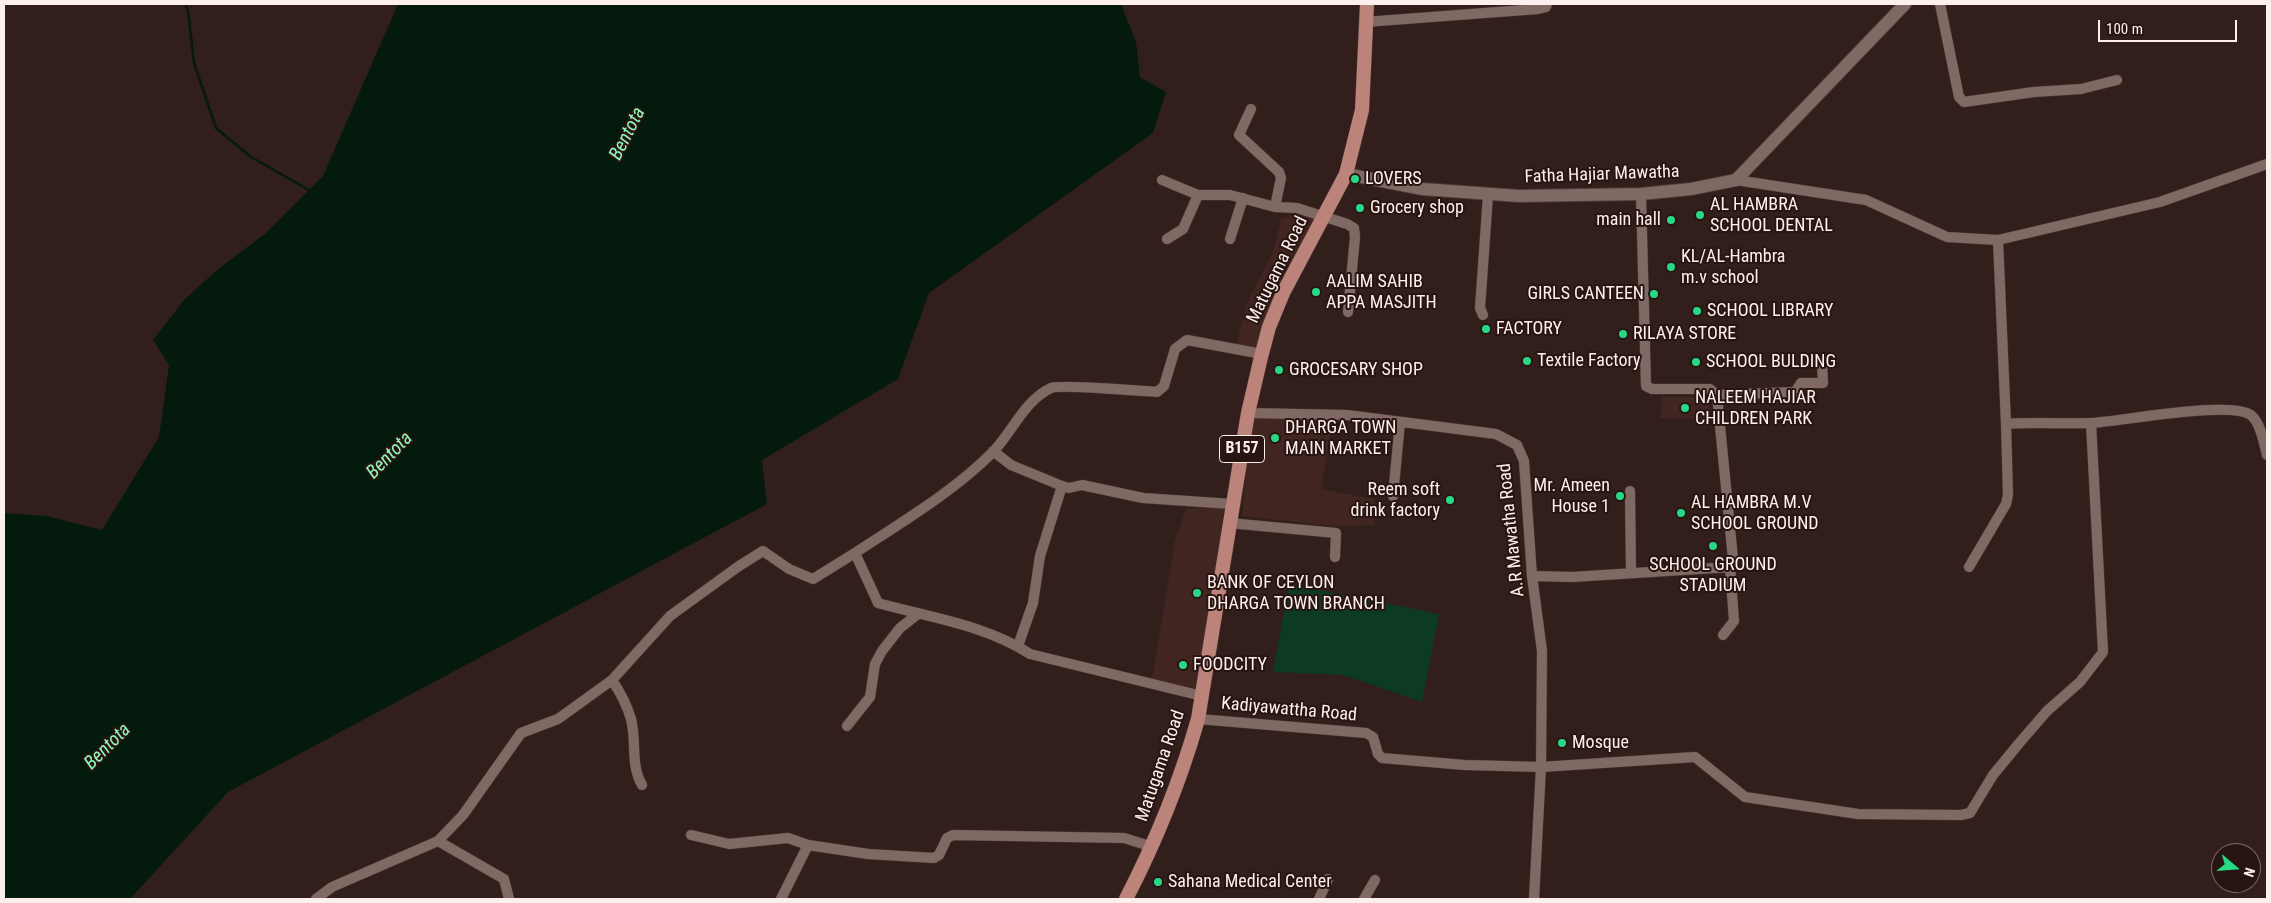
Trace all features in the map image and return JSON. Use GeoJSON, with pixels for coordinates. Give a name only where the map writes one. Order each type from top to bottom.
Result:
{"type":"FeatureCollection","features":[{"type":"Feature","properties":{"kind":"main road","name":"Matugama Road"},"geometry":{"type":"LineString","coordinates":[[1126,899],[1153,847],[1185,764],[1198,719],[1248,413],[1269,327],[1284,293],[1346,174],[1362,110],[1367,4]]}},
{"type":"Feature","properties":{"kind":"street"},"geometry":{"type":"LineString","coordinates":[[1365,22],[1538,9],[1546,8],[1547,4]]}},
{"type":"Feature","properties":{"kind":"street"},"geometry":{"type":"LineString","coordinates":[[1736,180],[1905,4]]}},
{"type":"Feature","properties":{"kind":"street"},"geometry":{"type":"LineString","coordinates":[[1940,4],[1959,97],[1964,102],[2034,92],[2081,89],[2117,80]]}},
{"type":"Feature","properties":{"kind":"street"},"geometry":{"type":"LineString","coordinates":[[1251,109],[1239,135],[1279,172],[1281,178],[1275,207]]}},
{"type":"Feature","properties":{"kind":"street"},"geometry":{"type":"LineString","coordinates":[[1736,180],[1866,200],[1947,237],[1998,240],[2160,202],[2267,164]]}},
{"type":"Feature","properties":{"kind":"street","name":"Fatha Hajiar Mawatha"},"geometry":{"type":"LineString","coordinates":[[1346,174],[1422,189],[1519,196],[1641,194],[1691,189],[1736,180]]}},
{"type":"Feature","properties":{"kind":"street"},"geometry":{"type":"LineString","coordinates":[[1162,180],[1198,194],[1230,195],[1275,207],[1297,208],[1354,228],[1355,237],[1348,312]]}},
{"type":"Feature","properties":{"kind":"street"},"geometry":{"type":"LineString","coordinates":[[1166,239],[1183,228],[1198,194]]}},
{"type":"Feature","properties":{"kind":"street"},"geometry":{"type":"LineString","coordinates":[[1641,194],[1646,386],[1652,389],[1710,389],[1717,395],[1795,392],[1801,384],[1823,383],[1822,364]]}},
{"type":"Feature","properties":{"kind":"street"},"geometry":{"type":"LineString","coordinates":[[1483,315],[1480,308],[1488,195]]}},
{"type":"Feature","properties":{"kind":"street"},"geometry":{"type":"LineString","coordinates":[[1230,239],[1243,198]]}},
{"type":"Feature","properties":{"kind":"street"},"geometry":{"type":"LineString","coordinates":[[1969,567],[2006,504],[2008,495],[1998,240]]}},
{"type":"Feature","properties":{"kind":"street"},"geometry":{"type":"LineString","coordinates":[[316,899],[332,887],[438,841],[463,815],[521,733],[558,718],[612,680],[670,616],[738,566],[764,551],[789,568],[814,579],[924,507],[993,451],[1036,397],[1053,387],[1157,392],[1164,386],[1175,349],[1188,340],[1262,354]]}},
{"type":"Feature","properties":{"kind":"street"},"geometry":{"type":"LineString","coordinates":[[1717,395],[1733,559],[1730,567],[1734,621],[1723,635]]}},
{"type":"Feature","properties":{"kind":"street"},"geometry":{"type":"LineString","coordinates":[[2006,424],[2091,423],[2199,410],[2241,410],[2252,416],[2256,422],[2267,455]]}},
{"type":"Feature","properties":{"kind":"street","name":"A.R Mawatha Road"},"geometry":{"type":"LineString","coordinates":[[1248,413],[1347,415],[1496,434],[1518,445],[1524,461],[1532,576],[1542,651],[1541,766],[1534,899]]}},
{"type":"Feature","properties":{"kind":"street"},"geometry":{"type":"LineString","coordinates":[[1393,496],[1400,422]]}},
{"type":"Feature","properties":{"kind":"street"},"geometry":{"type":"LineString","coordinates":[[1541,766],[1695,757],[1745,797],[1858,814],[1961,815],[1970,813],[1993,775],[2021,741],[2047,712],[2080,682],[2103,652],[2091,423]]}},
{"type":"Feature","properties":{"kind":"street"},"geometry":{"type":"LineString","coordinates":[[993,451],[1011,465],[1069,488],[1082,485],[1143,498],[1232,504]]}},
{"type":"Feature","properties":{"kind":"street"},"geometry":{"type":"LineString","coordinates":[[1018,646],[1033,603],[1040,556],[1062,486]]}},
{"type":"Feature","properties":{"kind":"street"},"geometry":{"type":"LineString","coordinates":[[1630,490],[1631,573]]}},
{"type":"Feature","properties":{"kind":"street"},"geometry":{"type":"LineString","coordinates":[[1229,524],[1336,533],[1336,556]]}},
{"type":"Feature","properties":{"kind":"street"},"geometry":{"type":"LineString","coordinates":[[855,552],[878,603],[986,632],[1018,646],[1030,654],[1202,696]]}},
{"type":"Feature","properties":{"kind":"street"},"geometry":{"type":"LineString","coordinates":[[1532,576],[1572,577],[1730,567]]}},
{"type":"Feature","properties":{"kind":"street"},"geometry":{"type":"LineString","coordinates":[[847,726],[870,697],[875,664],[882,651],[900,628],[918,614]]}},
{"type":"Feature","properties":{"kind":"street"},"geometry":{"type":"LineString","coordinates":[[612,680],[624,699],[631,720],[635,773],[642,784]]}},
{"type":"Feature","properties":{"kind":"street","name":"Kadiyawattha Road"},"geometry":{"type":"LineString","coordinates":[[1198,719],[1366,733],[1373,736],[1378,754],[1382,758],[1464,765],[1541,766]]}},
{"type":"Feature","properties":{"kind":"street"},"geometry":{"type":"LineString","coordinates":[[691,835],[729,844],[788,838],[808,845],[868,854],[934,858],[939,855],[947,838],[953,835],[1124,838],[1153,847]]}},
{"type":"Feature","properties":{"kind":"street"},"geometry":{"type":"LineString","coordinates":[[438,841],[504,879],[509,899]]}},
{"type":"Feature","properties":{"kind":"street"},"geometry":{"type":"LineString","coordinates":[[781,899],[808,845]]}},
{"type":"Feature","properties":{"kind":"street"},"geometry":{"type":"LineString","coordinates":[[1319,899],[1328,879]]}},
{"type":"Feature","properties":{"kind":"street"},"geometry":{"type":"LineString","coordinates":[[1364,899],[1375,880]]}},
{"type":"Feature","properties":{"kind":"shaded area"},"geometry":{"type":"Polygon","coordinates":[[[1302,210],[1321,218],[1260,351],[1236,346],[1246,305],[1273,252],[1281,219],[1297,214],[1302,210]]]}},
{"type":"Feature","properties":{"kind":"shaded area","name":"NALEEM HAJIAR CHILDREN PARK"},"geometry":{"type":"Polygon","coordinates":[[[1662,397],[1709,397],[1710,419],[1660,418],[1662,397]]]}},
{"type":"Feature","properties":{"kind":"shaded area"},"geometry":{"type":"Polygon","coordinates":[[[1251,416],[1333,419],[1321,489],[1374,499],[1374,525],[1332,526],[1242,516],[1251,416]]]}},
{"type":"Feature","properties":{"kind":"shaded area"},"geometry":{"type":"Polygon","coordinates":[[[1226,506],[1200,690],[1152,679],[1175,540],[1186,509],[1226,506]]]}},
{"type":"Feature","properties":{"kind":"green space"},"geometry":{"type":"Polygon","coordinates":[[[1289,584],[1439,614],[1422,702],[1343,675],[1273,672],[1289,584]]]}},
{"type":"Feature","properties":{"kind":"water","name":"Bentota"},"geometry":{"type":"Polygon","coordinates":[[[398,4],[1121,4],[1136,42],[1140,77],[1166,92],[1153,133],[929,293],[898,379],[762,460],[767,504],[228,792],[130,899],[4,899],[4,513],[47,516],[102,530],[159,437],[169,365],[153,340],[184,300],[217,270],[266,233],[323,176],[398,4]]]}},
{"type":"Feature","properties":{"kind":"waterway"},"geometry":{"type":"LineString","coordinates":[[185,4],[188,10],[194,63],[216,128],[251,157],[309,190]]}},
{"type":"Feature","properties":{"kind":"place","name":"LOVERS"},"geometry":{"type":"Point","coordinates":[1355,179]}},
{"type":"Feature","properties":{"kind":"place","name":"Grocery shop"},"geometry":{"type":"Point","coordinates":[1360,208]}},
{"type":"Feature","properties":{"kind":"place","name":"AL HAMBRA SCHOOL DENTAL"},"geometry":{"type":"Point","coordinates":[1700,215]}},
{"type":"Feature","properties":{"kind":"place","name":"main hall"},"geometry":{"type":"Point","coordinates":[1671,220]}},
{"type":"Feature","properties":{"kind":"place","name":"KL/AL-Hambra m.v school"},"geometry":{"type":"Point","coordinates":[1671,267]}},
{"type":"Feature","properties":{"kind":"place","name":"AALIM SAHIB APPA MASJITH"},"geometry":{"type":"Point","coordinates":[1316,292]}},
{"type":"Feature","properties":{"kind":"place","name":"GIRLS CANTEEN"},"geometry":{"type":"Point","coordinates":[1654,294]}},
{"type":"Feature","properties":{"kind":"place","name":"SCHOOL LIBRARY"},"geometry":{"type":"Point","coordinates":[1697,311]}},
{"type":"Feature","properties":{"kind":"place","name":"FACTORY"},"geometry":{"type":"Point","coordinates":[1486,329]}},
{"type":"Feature","properties":{"kind":"place","name":"RILAYA STORE"},"geometry":{"type":"Point","coordinates":[1623,334]}},
{"type":"Feature","properties":{"kind":"place","name":"Textile Factory"},"geometry":{"type":"Point","coordinates":[1527,361]}},
{"type":"Feature","properties":{"kind":"place","name":"SCHOOL BULDING"},"geometry":{"type":"Point","coordinates":[1696,362]}},
{"type":"Feature","properties":{"kind":"place","name":"GROCESARY SHOP"},"geometry":{"type":"Point","coordinates":[1279,370]}},
{"type":"Feature","properties":{"kind":"place","name":"NALEEM HAJIAR CHILDREN PARK"},"geometry":{"type":"Point","coordinates":[1685,408]}},
{"type":"Feature","properties":{"kind":"place","name":"DHARGA TOWN MAIN MARKET"},"geometry":{"type":"Point","coordinates":[1275,438]}},
{"type":"Feature","properties":{"kind":"place","name":"Mr. Ameen House 1"},"geometry":{"type":"Point","coordinates":[1620,496]}},
{"type":"Feature","properties":{"kind":"place","name":"Reem soft drink factory"},"geometry":{"type":"Point","coordinates":[1450,500]}},
{"type":"Feature","properties":{"kind":"place","name":"AL HAMBRA M.V SCHOOL GROUND"},"geometry":{"type":"Point","coordinates":[1681,513]}},
{"type":"Feature","properties":{"kind":"place","name":"SCHOOL GROUND STADIUM"},"geometry":{"type":"Point","coordinates":[1713,546]}},
{"type":"Feature","properties":{"kind":"place","name":"BANK OF CEYLON DHARGA TOWN BRANCH"},"geometry":{"type":"Point","coordinates":[1197,593]}},
{"type":"Feature","properties":{"kind":"place","name":"FOODCITY"},"geometry":{"type":"Point","coordinates":[1183,665]}},
{"type":"Feature","properties":{"kind":"place","name":"Mosque"},"geometry":{"type":"Point","coordinates":[1562,743]}},
{"type":"Feature","properties":{"kind":"place","name":"Sahana Medical Center"},"geometry":{"type":"Point","coordinates":[1158,882]}}]}
